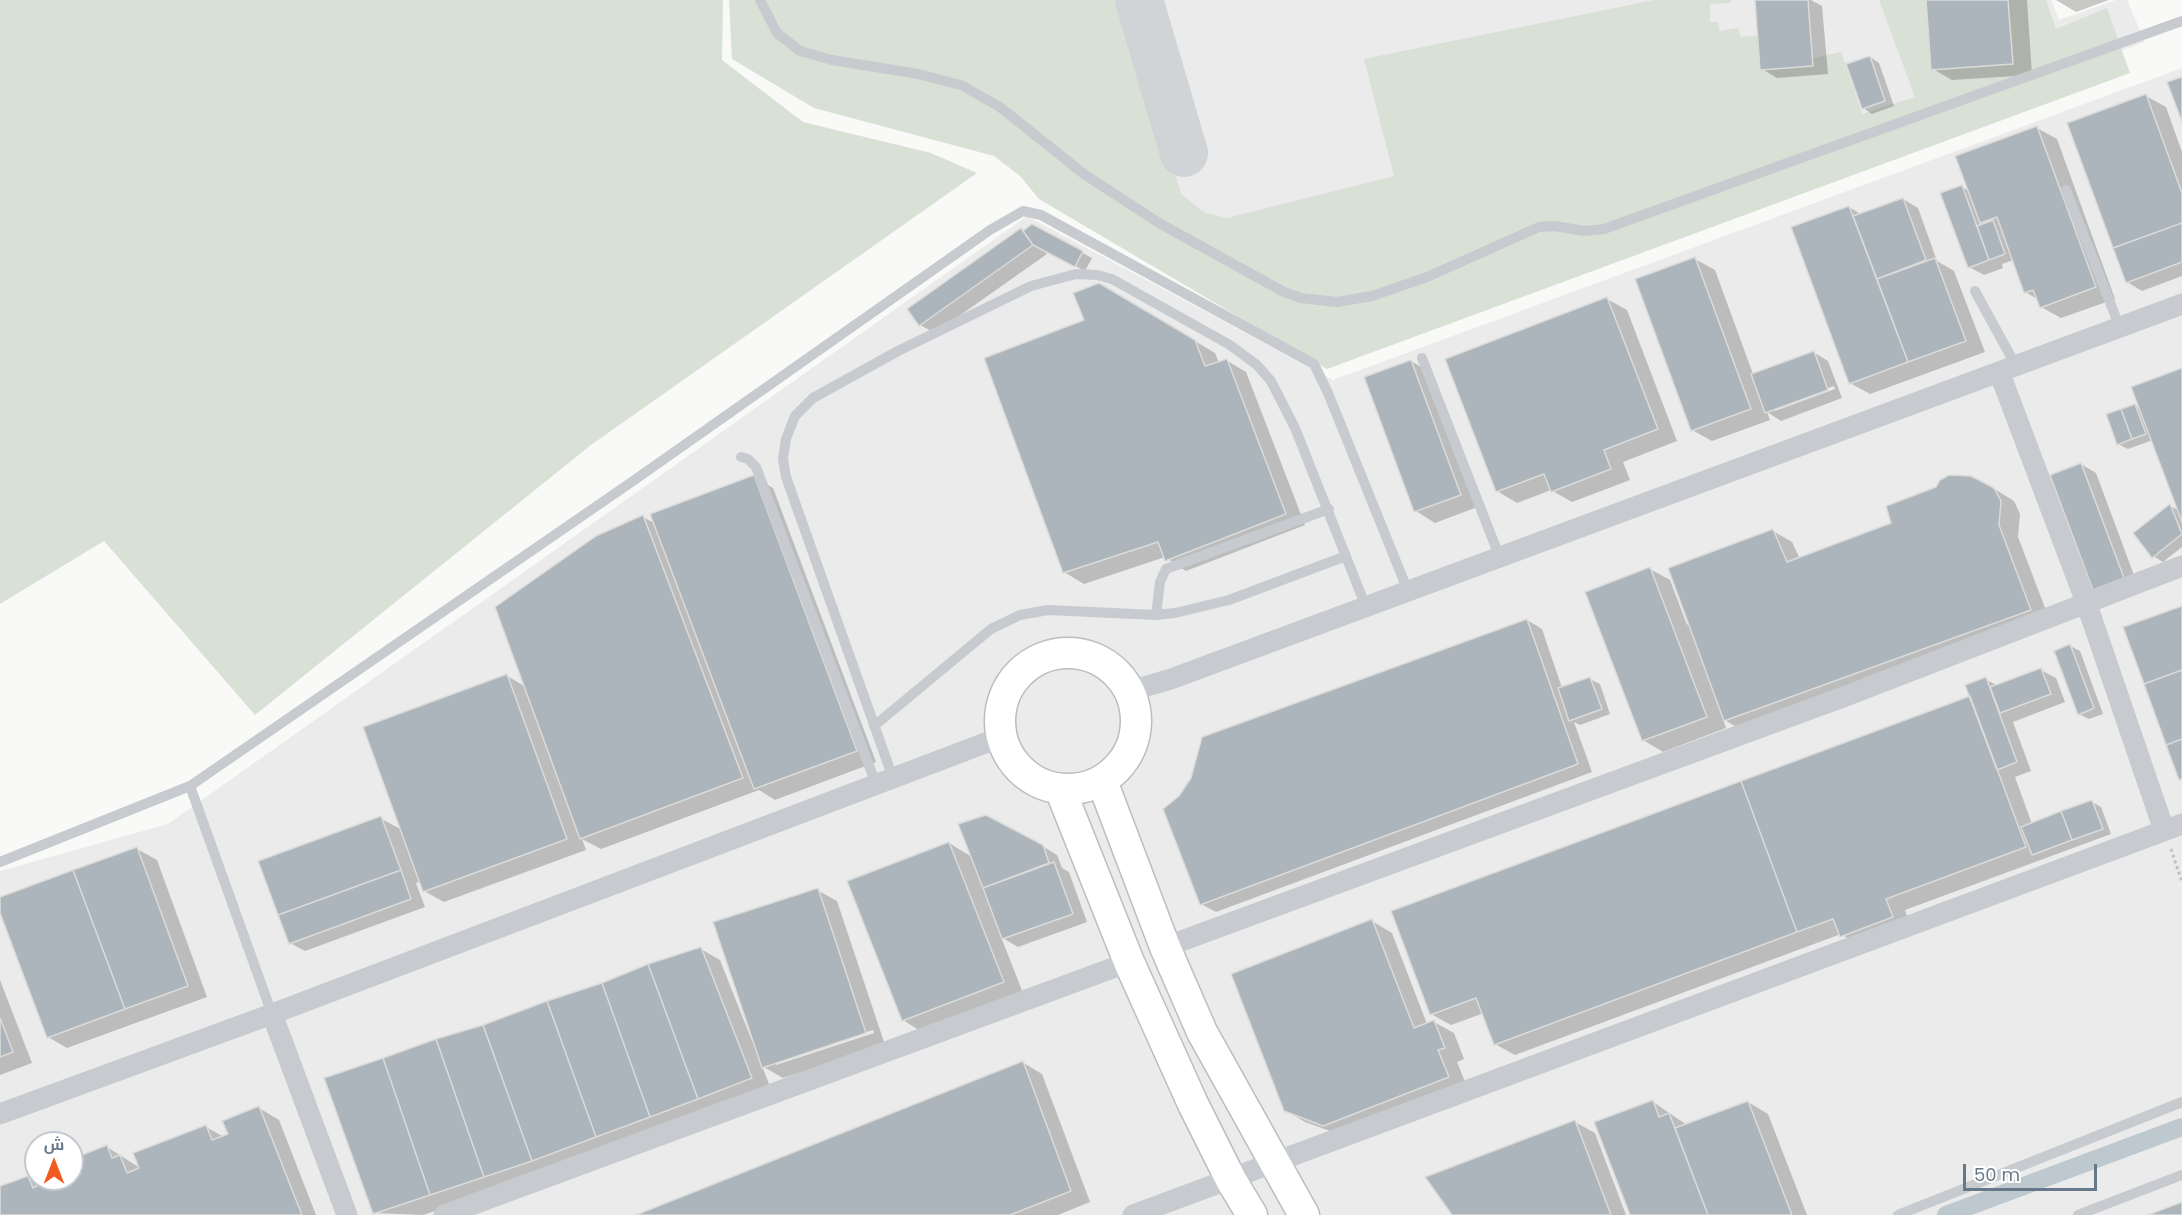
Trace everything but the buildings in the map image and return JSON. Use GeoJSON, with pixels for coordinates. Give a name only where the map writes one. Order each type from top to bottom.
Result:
{"type":"FeatureCollection","features":[{"type":"Feature","properties":{"kind":"street"},"geometry":{"type":"LineString","coordinates":[[1130,691],[1171,679],[1500,558],[2182,304]]}},
{"type":"Feature","properties":{"kind":"street"},"geometry":{"type":"LineString","coordinates":[[1133,1215],[2173,827],[2086,602],[2008,370]]}},
{"type":"Feature","properties":{"kind":"street"},"geometry":{"type":"LineString","coordinates":[[1165,947],[1846,696],[2182,566]]}},
{"type":"Feature","properties":{"kind":"street"},"geometry":{"type":"LineString","coordinates":[[1063,653],[1083,654],[1101,661],[1117,673],[1130,691],[1137,714],[1135,740],[1122,764],[1102,781],[1083,788],[1060,789],[1042,784],[1023,773],[1010,757],[1002,737],[1000,717],[1004,698],[1020,674],[1044,657],[1063,653]]}},
{"type":"Feature","properties":{"kind":"street"},"geometry":{"type":"LineString","coordinates":[[0,1114],[272,1014],[1002,737]]}},
{"type":"Feature","properties":{"kind":"street"},"geometry":{"type":"LineString","coordinates":[[1102,781],[1165,947],[1202,1032],[1304,1215]]}},
{"type":"Feature","properties":{"kind":"street"},"geometry":{"type":"LineString","coordinates":[[1060,789],[1129,962],[1231,1180],[1252,1215]]}},
{"type":"Feature","properties":{"kind":"street"},"geometry":{"type":"LineString","coordinates":[[444,1215],[1129,962]]}},
{"type":"Feature","properties":{"kind":"street"},"geometry":{"type":"LineString","coordinates":[[272,1014],[347,1215]]}},
{"type":"Feature","properties":{"kind":"lane"},"geometry":{"type":"LineString","coordinates":[[760,0],[777,33],[800,51],[832,60],[918,74],[961,85],[1000,107],[1084,174],[1159,223],[1284,292],[1301,298],[1336,302],[1372,296],[1426,276],[1539,227],[1555,226],[1584,231],[1604,229],[2182,21]]}},
{"type":"Feature","properties":{"kind":"lane"},"geometry":{"type":"LineString","coordinates":[[2066,190],[2120,328]]}},
{"type":"Feature","properties":{"kind":"lane"},"geometry":{"type":"LineString","coordinates":[[0,862],[190,786],[305,709],[990,230],[1023,211],[1041,215],[1314,364],[1328,393],[1408,591]]}},
{"type":"Feature","properties":{"kind":"lane"},"geometry":{"type":"LineString","coordinates":[[884,781],[874,726],[786,477],[783,459],[786,439],[795,416],[813,398],[898,351],[1021,291],[1056,277],[1076,274],[1097,275],[1112,279],[1230,345],[1271,381],[1295,429],[1329,509],[1366,607]]}},
{"type":"Feature","properties":{"kind":"lane"},"geometry":{"type":"LineString","coordinates":[[1975,291],[2008,370]]}},
{"type":"Feature","properties":{"kind":"lane"},"geometry":{"type":"LineString","coordinates":[[1422,358],[1500,558]]}},
{"type":"Feature","properties":{"kind":"lane"},"geometry":{"type":"LineString","coordinates":[[741,457],[748,459],[756,467],[884,781]]}},
{"type":"Feature","properties":{"kind":"lane"},"geometry":{"type":"LineString","coordinates":[[1156,615],[1160,582],[1166,569],[1329,509]]}},
{"type":"Feature","properties":{"kind":"lane"},"geometry":{"type":"LineString","coordinates":[[874,726],[991,629],[1020,615],[1048,610],[1156,615],[1204,608],[1346,556]]}},
{"type":"Feature","properties":{"kind":"lane"},"geometry":{"type":"LineString","coordinates":[[190,786],[272,1014]]}},
{"type":"Feature","properties":{"kind":"lane"},"geometry":{"type":"LineString","coordinates":[[1898,1215],[2182,1102]]}},
{"type":"Feature","properties":{"kind":"lane"},"geometry":{"type":"LineString","coordinates":[[2078,1215],[2182,1175]]}},
{"type":"Feature","properties":{"kind":"path"},"geometry":{"type":"LineString","coordinates":[[2173,827],[2182,882]]}},
{"type":"Feature","properties":{"kind":"shaded area"},"geometry":{"type":"Polygon","coordinates":[[[0,0],[723,0],[722,60],[803,122],[931,153],[977,173],[591,445],[255,715],[104,541],[0,604],[0,0]]]}},
{"type":"Feature","properties":{"kind":"shaded area"},"geometry":{"type":"Polygon","coordinates":[[[729,0],[2051,0],[2059,20],[2116,0],[2127,0],[2145,42],[1860,145],[1377,300],[729,0]]]}},
{"type":"Feature","properties":{"kind":"shaded area"},"geometry":{"type":"Polygon","coordinates":[[[729,0],[1123,0],[1181,194],[1205,213],[1227,218],[1394,176],[1364,59],[1654,0],[1731,0],[1731,3],[1710,4],[1710,22],[1718,22],[1719,31],[1738,28],[1741,37],[1758,35],[1761,70],[1813,66],[1813,58],[1841,52],[1862,114],[1915,97],[1879,0],[1926,0],[2013,64],[2008,0],[2046,0],[2056,29],[2107,8],[2130,73],[1327,369],[1039,199],[1020,176],[994,156],[814,108],[732,59],[729,0]]]}},
{"type":"Feature","properties":{"kind":"shaded area"},"geometry":{"type":"Polygon","coordinates":[[[2182,68],[2182,1215],[0,1215],[0,871],[168,824],[1027,216],[1333,380],[2182,68]]]}},
{"type":"Feature","properties":{"kind":"waterway"},"geometry":{"type":"LineString","coordinates":[[1946,1215],[2182,1127]]}},
{"type":"Feature","properties":{"kind":"taxiway"},"geometry":{"type":"LineString","coordinates":[[1139,0],[1184,153]]}}]}
